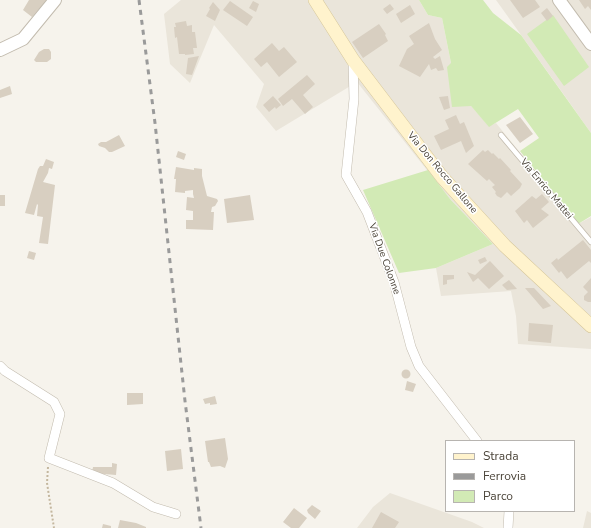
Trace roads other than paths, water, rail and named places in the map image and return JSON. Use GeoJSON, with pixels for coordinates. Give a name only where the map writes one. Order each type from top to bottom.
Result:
{"type":"FeatureCollection","features":[{"type":"Feature","properties":{"kind":"main road","name":"Via Don Rocco Gallone"},"geometry":{"type":"LineString","coordinates":[[315,0],[353,60],[442,177],[505,246],[591,326]]}},
{"type":"Feature","properties":{"kind":"street"},"geometry":{"type":"LineString","coordinates":[[0,50],[23,39],[55,0]]}},
{"type":"Feature","properties":{"kind":"street"},"geometry":{"type":"LineString","coordinates":[[559,0],[591,44]]}},
{"type":"Feature","properties":{"kind":"street","name":"Via Due Colonne"},"geometry":{"type":"LineString","coordinates":[[353,60],[354,99],[346,175],[367,212],[394,282],[411,347],[419,366],[476,440]]}},
{"type":"Feature","properties":{"kind":"street"},"geometry":{"type":"LineString","coordinates":[[0,366],[5,371],[54,402],[60,414],[49,458],[113,484],[153,507],[176,514]]}},
{"type":"Feature","properties":{"kind":"street"},"geometry":{"type":"LineString","coordinates":[[508,528],[509,512]]}},
{"type":"Feature","properties":{"kind":"lane","name":"Via Enrico Mattei"},"geometry":{"type":"LineString","coordinates":[[501,135],[591,242]]}},
{"type":"Feature","properties":{"kind":"railway"},"geometry":{"type":"LineString","coordinates":[[139,0],[155,123],[185,401],[201,528]]}}]}
